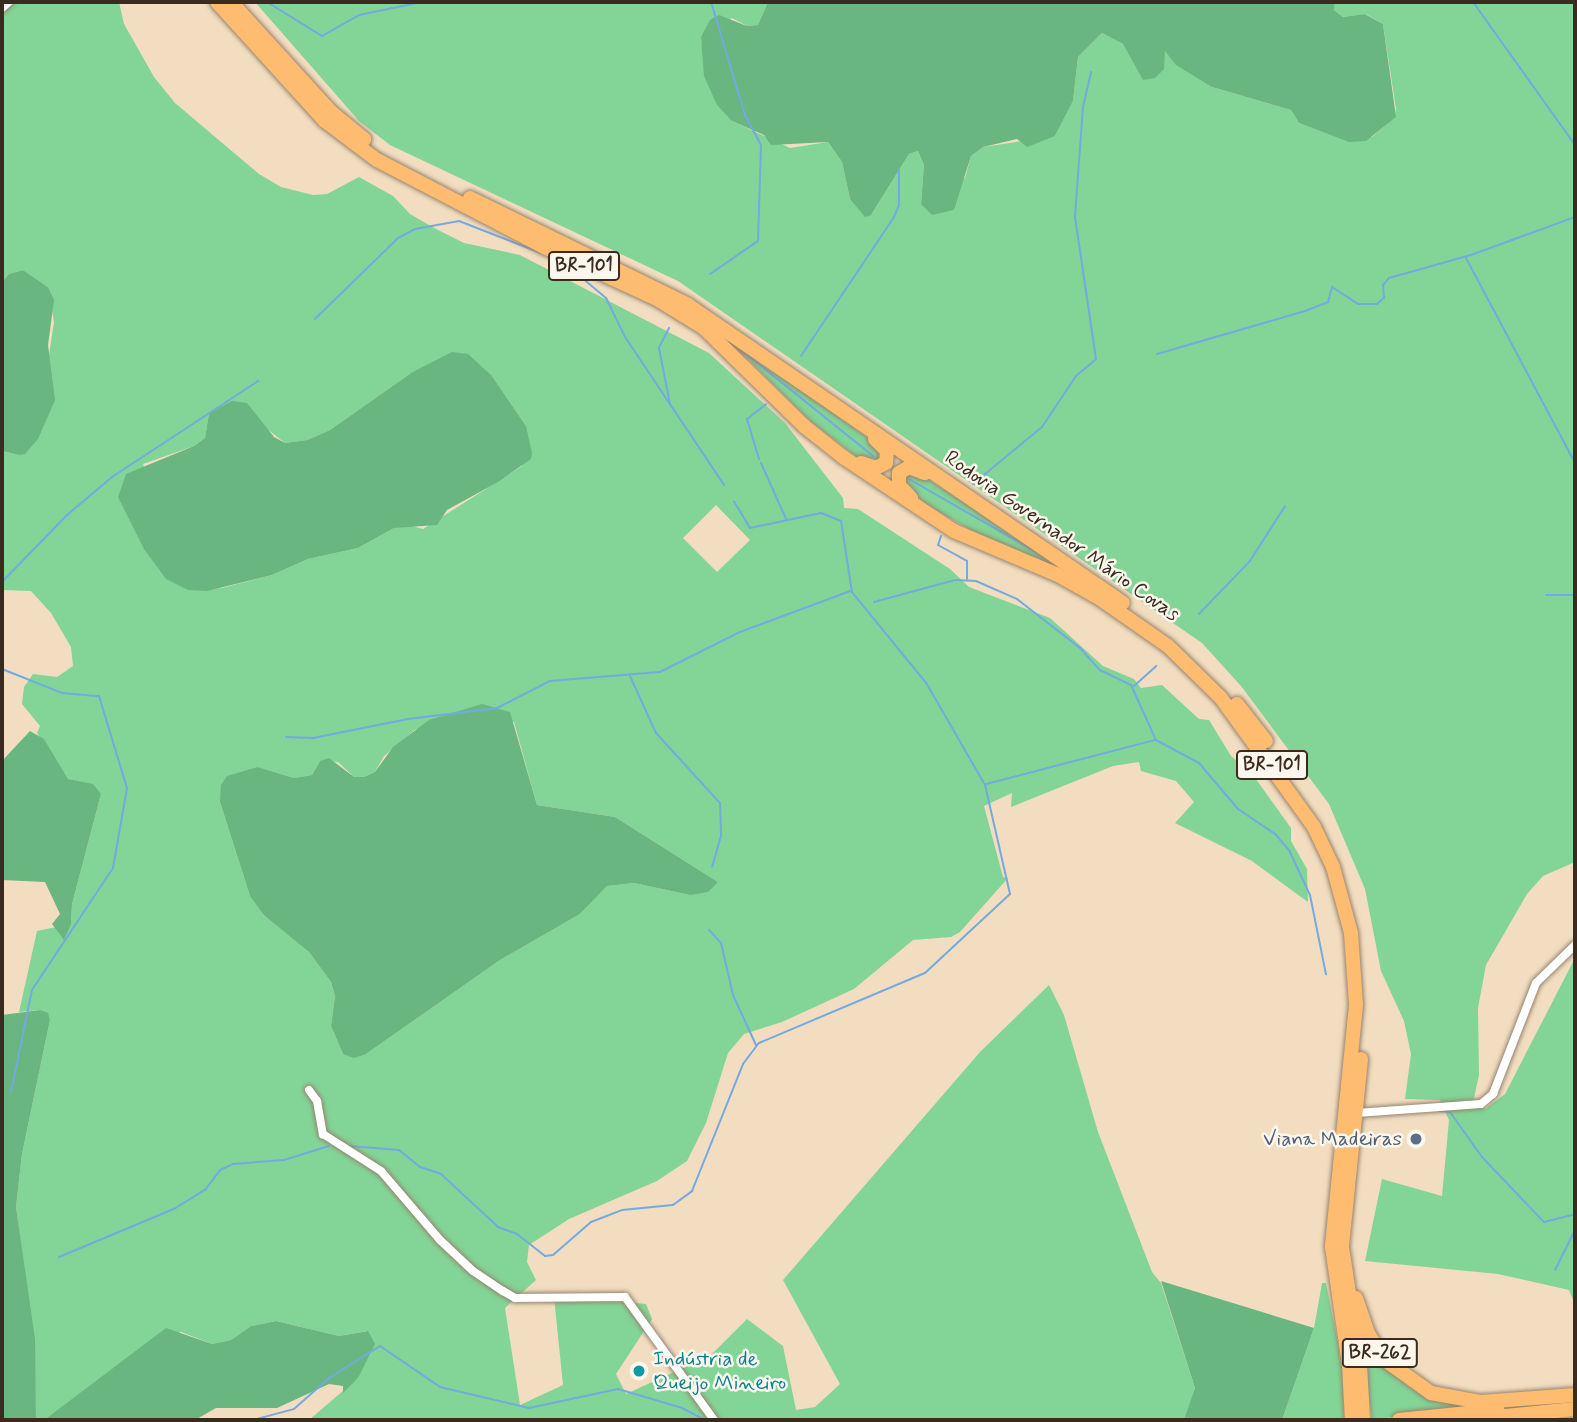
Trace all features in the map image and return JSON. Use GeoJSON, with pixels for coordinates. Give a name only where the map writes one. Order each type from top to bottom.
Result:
{"type":"FeatureCollection","features":[{"type":"Feature","properties":{"kind":"highway"},"geometry":{"type":"LineString","coordinates":[[209,2],[256,46]]}},
{"type":"Feature","properties":{"kind":"highway","name":"Rodovia Governador Mário Covas"},"geometry":{"type":"LineString","coordinates":[[217,2],[325,121],[377,160],[682,314],[724,344],[804,426],[954,531],[1077,586],[1184,659],[1220,698],[1283,780],[1333,867],[1351,933],[1357,988],[1332,1247],[1350,1374],[1352,1420]]}},
{"type":"Feature","properties":{"kind":"highway","name":"Rodovia Governador Mário Covas"},"geometry":{"type":"LineString","coordinates":[[231,2],[331,112],[382,152],[688,305],[974,500],[1188,651],[1252,722],[1305,794],[1337,855],[1360,934],[1365,989],[1357,1113],[1342,1262],[1360,1364],[1363,1420]]}},
{"type":"Feature","properties":{"kind":"highway"},"geometry":{"type":"LineString","coordinates":[[804,426],[868,466],[876,468],[886,463],[885,448],[822,397]]}},
{"type":"Feature","properties":{"kind":"highway"},"geometry":{"type":"LineString","coordinates":[[954,531],[907,494],[899,485],[899,473],[914,467],[974,500]]}},
{"type":"Feature","properties":{"kind":"highway","name":"BR-262"},"geometry":{"type":"LineString","coordinates":[[1352,1149],[1351,1273],[1364,1324],[1385,1360],[1423,1389],[1458,1400],[1575,1395]]}},
{"type":"Feature","properties":{"kind":"highway"},"geometry":{"type":"LineString","coordinates":[[1399,1420],[1575,1402]]}},
{"type":"Feature","properties":{"kind":"highway"},"geometry":{"type":"LineString","coordinates":[[1467,1420],[1575,1409]]}},
{"type":"Feature","properties":{"kind":"highway"},"geometry":{"type":"LineString","coordinates":[[1562,1420],[1575,1418]]}},
{"type":"Feature","properties":{"kind":"street"},"geometry":{"type":"LineString","coordinates":[[2,8],[9,2]]}},
{"type":"Feature","properties":{"kind":"street"},"geometry":{"type":"LineString","coordinates":[[1357,1113],[1481,1104],[1493,1094],[1536,983],[1575,944]]}},
{"type":"Feature","properties":{"kind":"street"},"geometry":{"type":"LineString","coordinates":[[309,1090],[317,1101],[323,1134],[381,1171],[440,1240],[493,1284],[515,1298],[625,1297],[714,1420]]}},
{"type":"Feature","properties":{"kind":"green space"},"geometry":{"type":"Polygon","coordinates":[[[2,2],[119,2],[124,24],[154,77],[175,103],[259,174],[281,187],[313,195],[327,194],[359,177],[393,196],[410,214],[436,229],[464,243],[520,255],[709,353],[785,423],[843,498],[844,508],[858,509],[950,569],[969,587],[1050,618],[1103,666],[1134,679],[1141,688],[1162,685],[1199,719],[1209,720],[1231,756],[1253,775],[1291,828],[1291,841],[1307,869],[1308,902],[1252,861],[1175,823],[1194,802],[1176,781],[1141,771],[1139,762],[1113,766],[1011,807],[1012,793],[984,806],[1003,877],[1008,878],[960,932],[951,937],[913,940],[854,989],[782,1022],[744,1034],[728,1053],[706,1123],[687,1161],[657,1181],[569,1219],[529,1245],[527,1262],[536,1280],[505,1308],[520,1405],[563,1385],[554,1297],[646,1304],[652,1319],[616,1374],[626,1394],[711,1355],[747,1319],[783,1346],[796,1410],[815,1407],[840,1384],[783,1280],[980,1052],[1049,985],[1064,1015],[1098,1132],[1152,1272],[1161,1283],[1195,1388],[1185,1420],[309,1420],[358,1378],[367,1331],[339,1336],[276,1321],[251,1326],[231,1340],[212,1344],[181,1332],[135,1352],[44,1420],[36,1420],[34,1339],[16,1207],[22,1154],[50,1020],[40,1010],[19,1012],[37,931],[71,924],[72,904],[101,794],[90,784],[68,779],[37,733],[40,726],[22,704],[24,687],[33,674],[57,677],[73,666],[71,647],[51,613],[31,591],[2,590],[2,451],[19,455],[49,355],[54,322],[48,287],[23,270],[9,274],[2,282],[2,2]],[[411,373],[330,430],[307,440],[285,443],[262,425],[254,412],[209,413],[205,438],[194,446],[143,464],[188,590],[222,588],[272,575],[308,559],[358,548],[394,528],[408,525],[423,529],[522,466],[526,426],[492,376],[411,373]],[[716,505],[683,538],[717,572],[750,540],[716,505]],[[514,722],[416,729],[384,756],[375,772],[364,777],[354,777],[338,762],[320,761],[312,775],[294,778],[258,767],[220,802],[250,896],[309,952],[331,982],[335,996],[331,1026],[343,1054],[366,1054],[500,960],[580,914],[607,886],[634,883],[690,895],[718,882],[615,817],[537,805],[514,722]]]}},
{"type":"Feature","properties":{"kind":"green space"},"geometry":{"type":"Polygon","coordinates":[[[255,2],[768,2],[758,25],[747,26],[732,18],[701,37],[703,55],[732,121],[790,148],[828,142],[842,162],[850,199],[871,215],[909,154],[918,151],[924,165],[921,204],[965,178],[971,156],[983,147],[1055,136],[1073,101],[1078,57],[1102,33],[1123,44],[1132,58],[1164,50],[1212,87],[1291,110],[1299,123],[1342,139],[1372,137],[1395,117],[1396,109],[1383,24],[1366,14],[1343,17],[1334,10],[1335,2],[1575,2],[1575,862],[1543,876],[1527,894],[1486,965],[1478,1008],[1479,1075],[1474,1098],[1485,1109],[1505,1094],[1575,958],[1575,1305],[1569,1290],[1498,1274],[1365,1261],[1382,1179],[1442,1196],[1449,1120],[1440,1100],[1405,1099],[1411,1054],[1404,1021],[1381,971],[1365,889],[1329,804],[1241,686],[1202,643],[678,281],[390,145],[359,121],[255,2]]]}},
{"type":"Feature","properties":{"kind":"green space"},"geometry":{"type":"Polygon","coordinates":[[[768,2],[1335,2],[1334,10],[1343,17],[1365,14],[1383,24],[1396,117],[1366,141],[1349,142],[1299,123],[1291,110],[1212,87],[1176,65],[1165,51],[1164,69],[1155,78],[1143,80],[1123,44],[1102,33],[1078,57],[1073,101],[1055,136],[1027,147],[1017,139],[983,147],[971,156],[954,210],[932,215],[921,204],[924,165],[918,151],[909,154],[871,215],[865,217],[850,199],[842,162],[828,142],[771,145],[764,135],[732,121],[717,105],[704,76],[701,37],[710,20],[719,15],[747,26],[758,25],[768,2]]]}},
{"type":"Feature","properties":{"kind":"green space"},"geometry":{"type":"Polygon","coordinates":[[[23,270],[48,287],[54,300],[48,345],[55,400],[38,439],[25,454],[19,455],[2,451],[2,282],[9,274],[23,270]]]}},
{"type":"Feature","properties":{"kind":"green space"},"geometry":{"type":"Polygon","coordinates":[[[723,334],[864,435],[878,449],[879,459],[858,458],[810,421],[723,334]]]}},
{"type":"Feature","properties":{"kind":"green space"},"geometry":{"type":"Polygon","coordinates":[[[452,352],[468,354],[492,376],[526,426],[532,453],[531,459],[498,482],[447,510],[437,525],[394,528],[358,548],[308,559],[272,575],[207,591],[188,590],[166,579],[144,549],[118,497],[126,474],[194,446],[205,438],[209,413],[232,401],[247,403],[274,437],[285,443],[307,440],[330,430],[411,373],[452,352]]]}},
{"type":"Feature","properties":{"kind":"green space"},"geometry":{"type":"Polygon","coordinates":[[[908,473],[921,475],[1008,529],[1064,571],[987,539],[928,506],[905,485],[908,473]]]}},
{"type":"Feature","properties":{"kind":"green space"},"geometry":{"type":"Polygon","coordinates":[[[482,704],[510,712],[537,805],[615,817],[718,882],[708,892],[690,895],[634,883],[607,886],[580,914],[500,960],[366,1054],[354,1058],[343,1054],[331,1026],[335,996],[331,982],[309,952],[264,915],[250,896],[220,802],[221,785],[227,776],[258,767],[294,778],[312,775],[320,761],[329,758],[354,777],[364,777],[375,772],[393,747],[429,720],[482,704]]]}},
{"type":"Feature","properties":{"kind":"green space"},"geometry":{"type":"Polygon","coordinates":[[[30,731],[44,739],[68,779],[93,784],[101,794],[72,904],[71,924],[64,940],[52,924],[60,914],[45,882],[2,880],[2,761],[30,731]]]}},
{"type":"Feature","properties":{"kind":"green space"},"geometry":{"type":"Polygon","coordinates":[[[40,1010],[48,1013],[50,1020],[22,1154],[16,1207],[35,1339],[36,1420],[2,1420],[2,1015],[40,1010]]]}},
{"type":"Feature","properties":{"kind":"green space"},"geometry":{"type":"Polygon","coordinates":[[[1161,1281],[1314,1328],[1282,1420],[1184,1420],[1195,1388],[1161,1281]]]}},
{"type":"Feature","properties":{"kind":"green space"},"geometry":{"type":"Polygon","coordinates":[[[1322,1283],[1326,1283],[1343,1369],[1344,1420],[1282,1420],[1314,1328],[1322,1283]]]}},
{"type":"Feature","properties":{"kind":"green space"},"geometry":{"type":"Polygon","coordinates":[[[276,1321],[339,1336],[368,1331],[375,1344],[358,1378],[343,1393],[343,1386],[329,1384],[277,1408],[216,1408],[195,1420],[44,1420],[166,1328],[212,1344],[231,1340],[251,1326],[276,1321]]]}},
{"type":"Feature","properties":{"kind":"green space"},"geometry":{"type":"Polygon","coordinates":[[[1361,1335],[1376,1352],[1466,1406],[1372,1420],[1361,1335]]]}},
{"type":"Feature","properties":{"kind":"waterway"},"geometry":{"type":"LineString","coordinates":[[267,2],[322,36],[359,15],[422,2]]}},
{"type":"Feature","properties":{"kind":"waterway"},"geometry":{"type":"LineString","coordinates":[[710,274],[758,241],[761,145],[745,115],[711,2]]}},
{"type":"Feature","properties":{"kind":"waterway"},"geometry":{"type":"LineString","coordinates":[[1473,2],[1575,145]]}},
{"type":"Feature","properties":{"kind":"waterway"},"geometry":{"type":"LineString","coordinates":[[973,484],[1042,427],[1076,376],[1096,359],[1075,216],[1083,107],[1091,72]]}},
{"type":"Feature","properties":{"kind":"waterway"},"geometry":{"type":"LineString","coordinates":[[801,356],[894,217],[899,205],[899,170]]}},
{"type":"Feature","properties":{"kind":"waterway"},"geometry":{"type":"LineString","coordinates":[[1157,354],[1305,311],[1328,302],[1332,287],[1358,304],[1377,304],[1384,298],[1383,285],[1389,278],[1471,255],[1575,217]]}},
{"type":"Feature","properties":{"kind":"waterway"},"geometry":{"type":"LineString","coordinates":[[315,319],[398,238],[415,229],[459,221],[541,253]]}},
{"type":"Feature","properties":{"kind":"waterway"},"geometry":{"type":"LineString","coordinates":[[1466,258],[1575,463]]}},
{"type":"Feature","properties":{"kind":"waterway"},"geometry":{"type":"LineString","coordinates":[[568,266],[606,298],[625,337],[724,485]]}},
{"type":"Feature","properties":{"kind":"waterway"},"geometry":{"type":"LineString","coordinates":[[669,328],[659,348],[670,404]]}},
{"type":"Feature","properties":{"kind":"waterway"},"geometry":{"type":"LineString","coordinates":[[740,349],[873,456]]}},
{"type":"Feature","properties":{"kind":"waterway"},"geometry":{"type":"LineString","coordinates":[[2,582],[67,515],[112,477],[258,381]]}},
{"type":"Feature","properties":{"kind":"waterway"},"geometry":{"type":"LineString","coordinates":[[759,459],[747,419],[766,404]]}},
{"type":"Feature","properties":{"kind":"waterway"},"geometry":{"type":"LineString","coordinates":[[761,463],[786,519]]}},
{"type":"Feature","properties":{"kind":"waterway"},"geometry":{"type":"LineString","coordinates":[[909,479],[1043,556]]}},
{"type":"Feature","properties":{"kind":"waterway"},"geometry":{"type":"LineString","coordinates":[[350,1146],[399,1150],[420,1167],[441,1174],[498,1227],[517,1234],[545,1256],[553,1255],[591,1222],[622,1210],[673,1205],[692,1191],[743,1064],[759,1043],[925,973],[1010,894],[985,785],[927,684],[852,592],[841,521],[821,513],[750,528],[734,501]]}},
{"type":"Feature","properties":{"kind":"waterway"},"geometry":{"type":"LineString","coordinates":[[1199,614],[1250,561],[1285,506]]}},
{"type":"Feature","properties":{"kind":"waterway"},"geometry":{"type":"LineString","coordinates":[[941,536],[938,545],[967,561],[967,579]]}},
{"type":"Feature","properties":{"kind":"waterway"},"geometry":{"type":"LineString","coordinates":[[874,602],[955,580],[976,581],[1017,599],[1080,648],[1100,670],[1131,685],[1156,740],[1199,763],[1238,809],[1275,834],[1289,850],[1310,895],[1326,974]]}},
{"type":"Feature","properties":{"kind":"waterway"},"geometry":{"type":"LineString","coordinates":[[286,737],[313,738],[408,719],[497,708],[550,681],[660,672],[740,632],[850,591]]}},
{"type":"Feature","properties":{"kind":"waterway"},"geometry":{"type":"LineString","coordinates":[[1546,595],[1575,595]]}},
{"type":"Feature","properties":{"kind":"waterway"},"geometry":{"type":"LineString","coordinates":[[1134,686],[1156,666]]}},
{"type":"Feature","properties":{"kind":"waterway"},"geometry":{"type":"LineString","coordinates":[[2,669],[62,693],[99,696],[127,788],[113,868],[32,990],[11,1092]]}},
{"type":"Feature","properties":{"kind":"waterway"},"geometry":{"type":"LineString","coordinates":[[630,676],[656,733],[720,803],[721,836],[712,867]]}},
{"type":"Feature","properties":{"kind":"waterway"},"geometry":{"type":"LineString","coordinates":[[986,784],[1155,740]]}},
{"type":"Feature","properties":{"kind":"waterway"},"geometry":{"type":"LineString","coordinates":[[709,930],[721,943],[733,995],[756,1045]]}},
{"type":"Feature","properties":{"kind":"waterway"},"geometry":{"type":"LineString","coordinates":[[1439,1111],[1450,1112],[1482,1157],[1544,1222],[1575,1214]]}},
{"type":"Feature","properties":{"kind":"waterway"},"geometry":{"type":"LineString","coordinates":[[59,1257],[174,1209],[205,1190],[220,1170],[233,1164],[284,1160],[329,1146]]}},
{"type":"Feature","properties":{"kind":"waterway"},"geometry":{"type":"LineString","coordinates":[[1555,1270],[1575,1230]]}},
{"type":"Feature","properties":{"kind":"waterway"},"geometry":{"type":"LineString","coordinates":[[253,1420],[294,1409],[329,1378],[380,1346],[440,1387],[529,1408],[618,1389],[682,1408],[705,1420]]}},
{"type":"Feature","properties":{"kind":"place","name":"Viana Madeiras"},"geometry":{"type":"Point","coordinates":[1416,1139]}},
{"type":"Feature","properties":{"kind":"place","name":"Indústria de Queijo Mineiro"},"geometry":{"type":"Point","coordinates":[639,1371]}}]}
